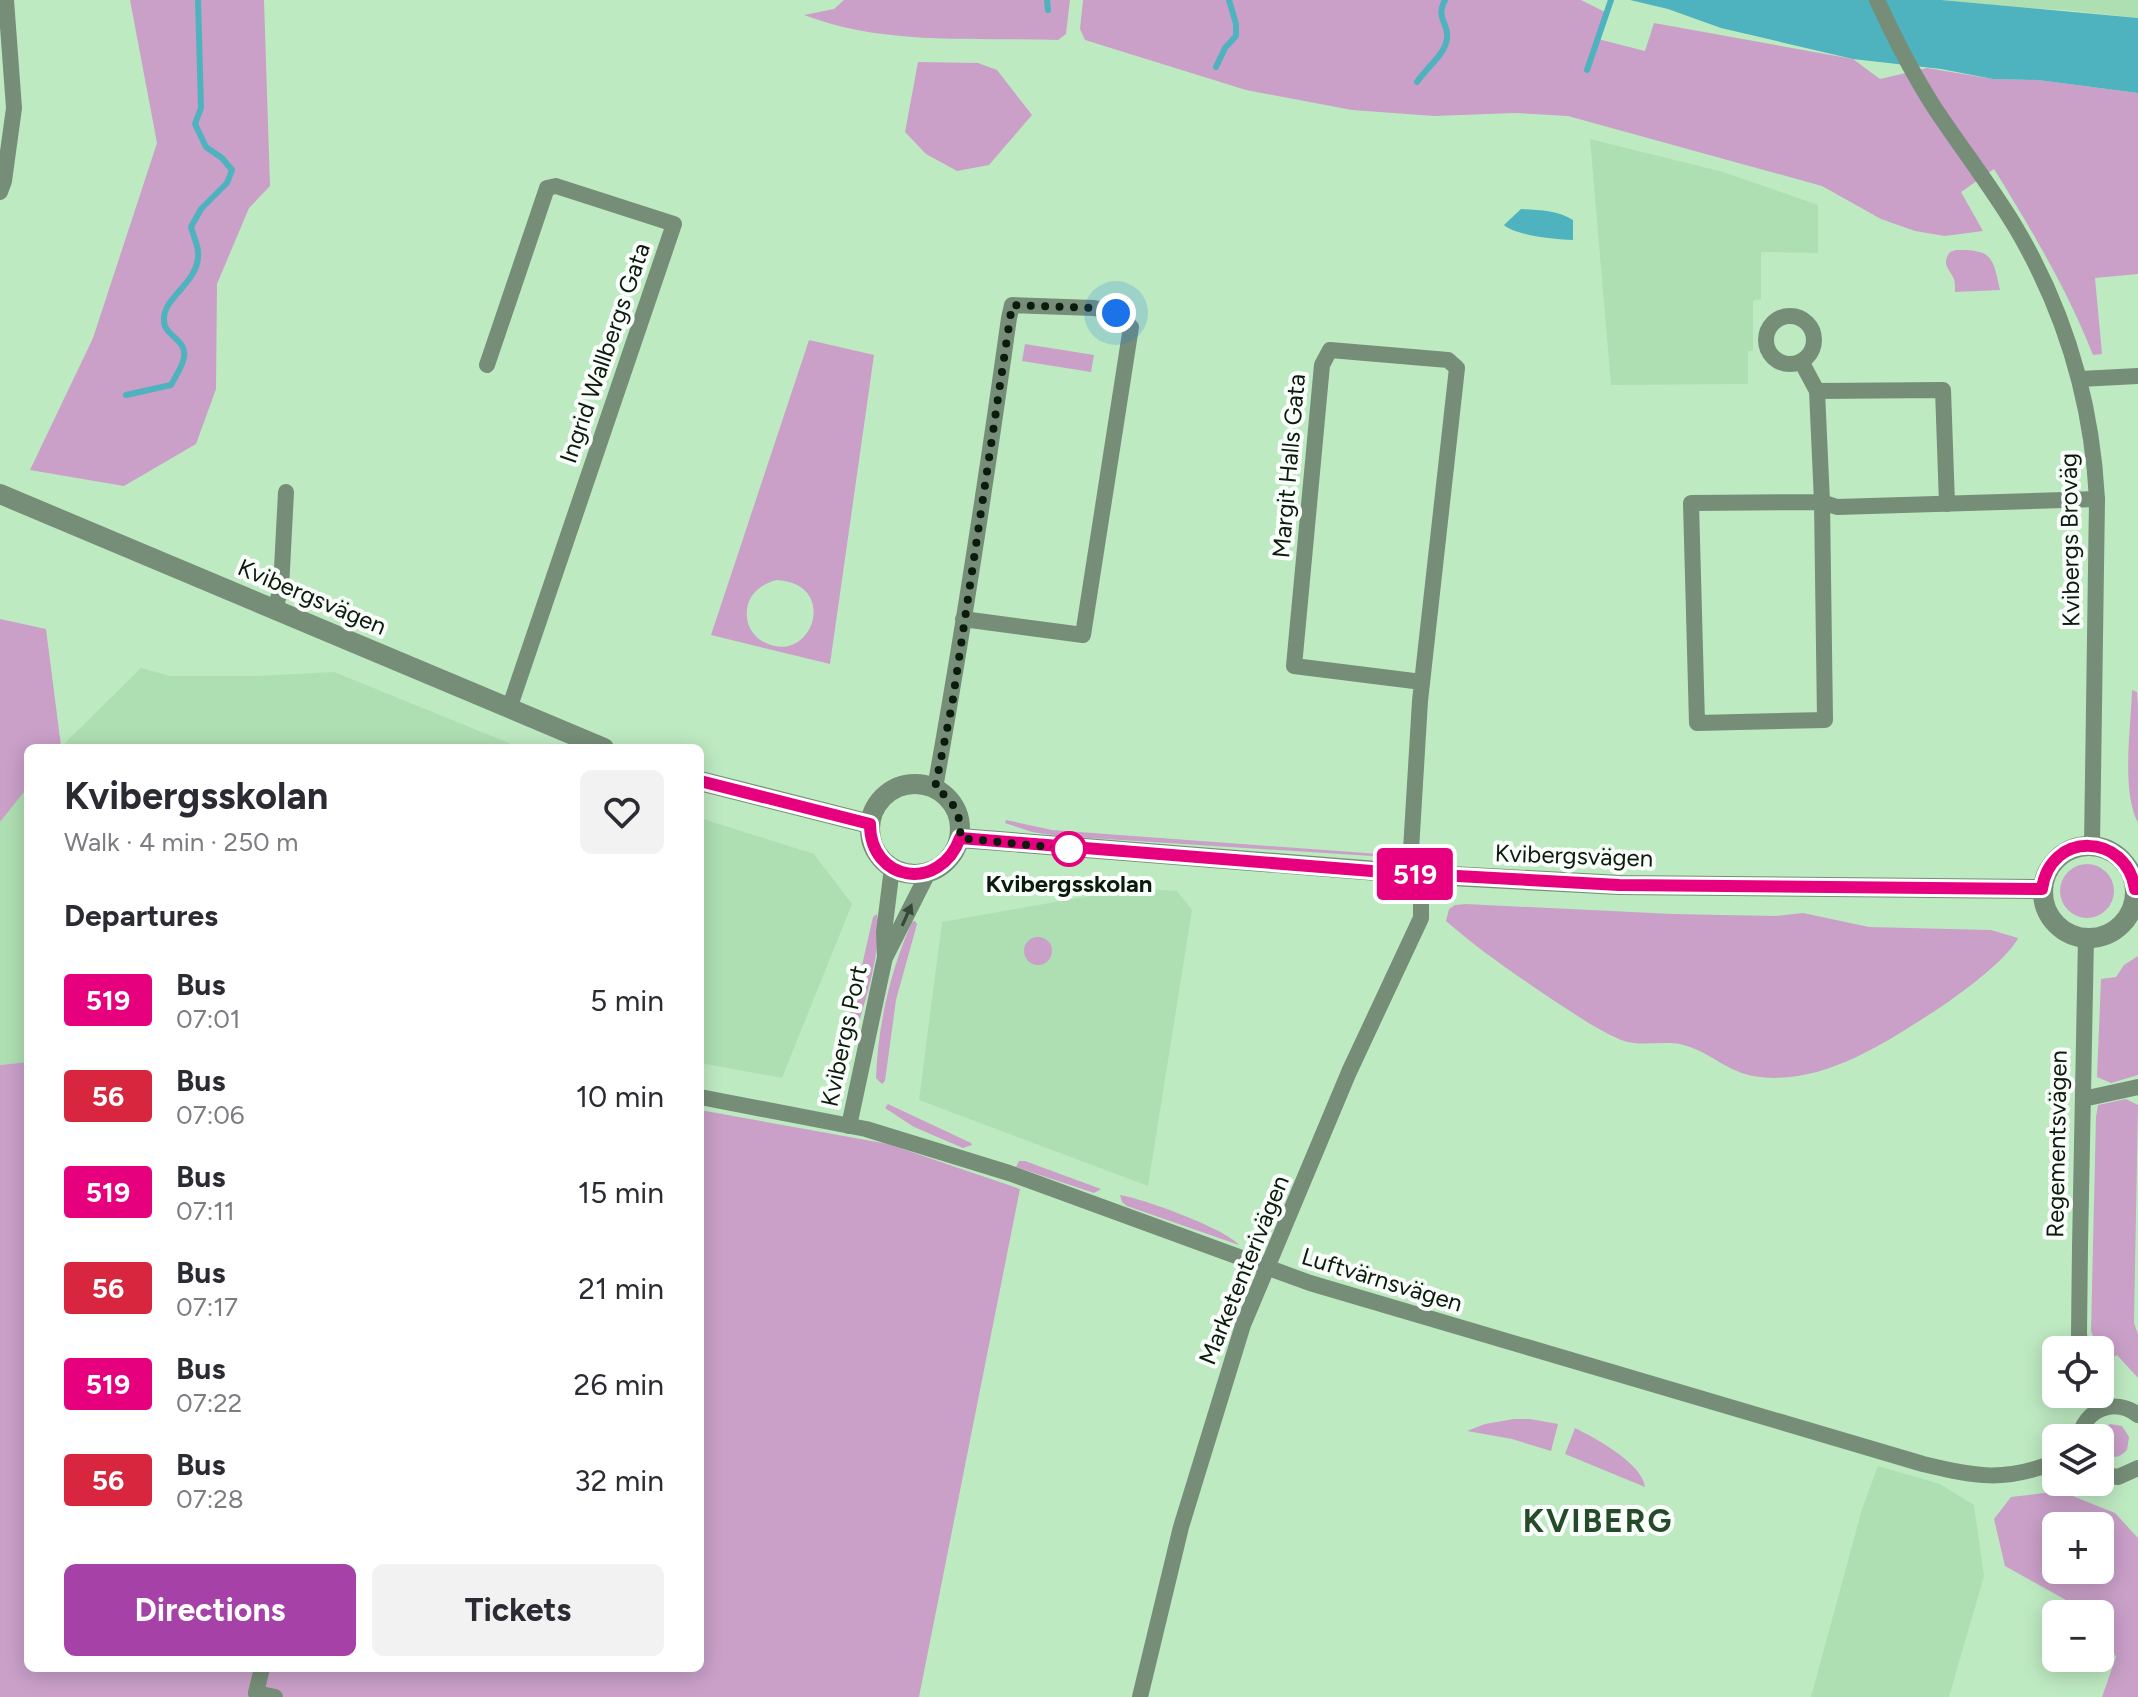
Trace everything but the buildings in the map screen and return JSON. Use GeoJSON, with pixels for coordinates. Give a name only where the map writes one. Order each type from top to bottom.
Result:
{"type":"FeatureCollection","features":[{"type":"Feature","properties":{"kind":"street","name":"Kvibergs Broväg"},"geometry":{"type":"LineString","coordinates":[[1877,0],[1910,66],[2016,229],[2057,311],[2080,379],[2092,443],[2097,499],[2092,846]]}},
{"type":"Feature","properties":{"kind":"street"},"geometry":{"type":"LineString","coordinates":[[0,192],[14,108],[4,2]]}},
{"type":"Feature","properties":{"kind":"street","name":"Ingrid Wallbergs Gata"},"geometry":{"type":"LineString","coordinates":[[487,365],[547,188],[556,186],[674,224],[509,709]]}},
{"type":"Feature","properties":{"kind":"street"},"geometry":{"type":"LineString","coordinates":[[935,788],[952,705],[963,619],[1012,305],[1094,308],[1116,313],[1131,327],[1083,635],[963,619]]}},
{"type":"Feature","properties":{"kind":"street","name":"Margit Halls Gata"},"geometry":{"type":"LineString","coordinates":[[1415,874],[1411,850],[1422,682],[1457,368],[1448,360],[1330,350],[1322,365],[1294,666],[1422,682]]}},
{"type":"Feature","properties":{"kind":"street"},"geometry":{"type":"LineString","coordinates":[[1802,363],[1817,391],[1822,502],[1825,720],[1697,723],[1691,503],[1822,502],[1837,507],[2097,499]]}},
{"type":"Feature","properties":{"kind":"street"},"geometry":{"type":"LineString","coordinates":[[2080,379],[2138,376]]}},
{"type":"Feature","properties":{"kind":"street"},"geometry":{"type":"LineString","coordinates":[[1817,391],[1943,390],[1947,504]]}},
{"type":"Feature","properties":{"kind":"street"},"geometry":{"type":"LineString","coordinates":[[275,609],[281,588],[286,492]]}},
{"type":"Feature","properties":{"kind":"street","name":"Kvibergsvägen"},"geometry":{"type":"LineString","coordinates":[[0,494],[594,744]]}},
{"type":"Feature","properties":{"kind":"street"},"geometry":{"type":"LineString","coordinates":[[704,782],[870,824]]}},
{"type":"Feature","properties":{"kind":"street"},"geometry":{"type":"LineString","coordinates":[[917,783],[935,788],[951,801],[960,818],[960,838],[949,860],[928,873],[903,873],[892,868],[877,854],[872,844],[870,824],[876,806],[898,787],[917,783]]}},
{"type":"Feature","properties":{"kind":"street","name":"Kvibergsvägen"},"geometry":{"type":"LineString","coordinates":[[960,838],[1415,874],[1619,885],[2042,889]]}},
{"type":"Feature","properties":{"kind":"street"},"geometry":{"type":"LineString","coordinates":[[2092,846],[2111,851],[2134,872],[2130,923],[2106,935],[2086,938],[2068,933],[2054,922],[2045,907],[2042,889],[2046,875],[2058,857],[2077,847],[2092,846]]}},
{"type":"Feature","properties":{"kind":"street","name":"Kvibergs Port"},"geometry":{"type":"LineString","coordinates":[[849,1126],[885,957],[884,932],[892,868]]}},
{"type":"Feature","properties":{"kind":"street","name":"Kvibergs Port"},"geometry":{"type":"LineString","coordinates":[[885,957],[928,873]]}},
{"type":"Feature","properties":{"kind":"street","name":"Marketenterivägen"},"geometry":{"type":"LineString","coordinates":[[1140,1697],[1181,1527],[1243,1325],[1349,1072],[1421,918],[1423,906],[1415,874]]}},
{"type":"Feature","properties":{"kind":"street","name":"Regementsvägen"},"geometry":{"type":"LineString","coordinates":[[2079,1336],[2083,967],[2086,938]]}},
{"type":"Feature","properties":{"kind":"street"},"geometry":{"type":"LineString","coordinates":[[2083,1099],[2138,1087]]}},
{"type":"Feature","properties":{"kind":"street","name":"Luftvärnsvägen"},"geometry":{"type":"LineString","coordinates":[[704,1098],[888,1135],[1009,1173],[1267,1270],[1707,1402],[1964,1474],[1985,1477],[2024,1473],[2042,1467]]}},
{"type":"Feature","properties":{"kind":"street"},"geometry":{"type":"LineString","coordinates":[[2114,1405],[2138,1415]]}},
{"type":"Feature","properties":{"kind":"street"},"geometry":{"type":"LineString","coordinates":[[2114,1477],[2135,1477]]}},
{"type":"Feature","properties":{"kind":"street"},"geometry":{"type":"LineString","coordinates":[[261,1672],[254,1695],[275,1697]]}},
{"type":"Feature","properties":{"kind":"shaded area"},"geometry":{"type":"Polygon","coordinates":[[[130,0],[264,0],[270,186],[249,208],[217,284],[216,389],[196,444],[124,486],[30,470],[93,338],[157,143],[130,0]]]}},
{"type":"Feature","properties":{"kind":"shaded area"},"geometry":{"type":"Polygon","coordinates":[[[844,0],[1070,0],[1066,34],[1058,40],[898,36],[866,32],[804,15],[834,9],[844,0]]]}},
{"type":"Feature","properties":{"kind":"shaded area"},"geometry":{"type":"Polygon","coordinates":[[[1083,0],[1581,0],[1605,12],[1598,39],[1645,51],[1654,23],[1853,59],[1880,79],[1927,68],[1993,79],[2038,80],[2138,93],[2138,274],[2095,278],[2102,354],[2093,355],[2060,283],[1994,169],[1961,192],[1983,231],[1945,236],[1915,231],[1881,219],[1822,186],[1568,116],[1515,113],[1434,116],[1352,110],[1246,90],[1085,40],[1080,29],[1083,0]]]}},
{"type":"Feature","properties":{"kind":"shaded area"},"geometry":{"type":"Polygon","coordinates":[[[1941,0],[2138,0],[2138,18],[1985,6],[1941,0]]]}},
{"type":"Feature","properties":{"kind":"shaded area"},"geometry":{"type":"Polygon","coordinates":[[[918,62],[978,63],[997,70],[1032,115],[989,165],[957,171],[926,154],[905,132],[918,62]]]}},
{"type":"Feature","properties":{"kind":"shaded area"},"geometry":{"type":"Polygon","coordinates":[[[1590,139],[1723,172],[1818,205],[1818,253],[1761,252],[1761,299],[1753,301],[1753,351],[1748,351],[1748,384],[1611,385],[1590,139]]]}},
{"type":"Feature","properties":{"kind":"shaded area"},"geometry":{"type":"Polygon","coordinates":[[[1977,251],[1989,257],[2000,290],[1955,292],[1954,279],[1946,263],[1950,252],[1977,251]]]}},
{"type":"Feature","properties":{"kind":"shaded area"},"geometry":{"type":"Polygon","coordinates":[[[809,340],[874,355],[830,664],[711,635],[809,340]],[[777,580],[762,586],[752,596],[747,610],[749,626],[766,643],[782,647],[796,643],[806,634],[812,621],[813,607],[808,595],[797,585],[777,580]]]}},
{"type":"Feature","properties":{"kind":"shaded area"},"geometry":{"type":"Polygon","coordinates":[[[1025,344],[1094,355],[1091,372],[1022,361],[1025,344]]]}},
{"type":"Feature","properties":{"kind":"shaded area"},"geometry":{"type":"Polygon","coordinates":[[[0,619],[46,629],[61,744],[24,744],[24,792],[0,822],[0,619]]]}},
{"type":"Feature","properties":{"kind":"shaded area"},"geometry":{"type":"Polygon","coordinates":[[[141,668],[170,676],[334,672],[511,744],[64,744],[141,668]]]}},
{"type":"Feature","properties":{"kind":"shaded area"},"geometry":{"type":"Polygon","coordinates":[[[2132,690],[2137,692],[2138,706],[2138,823],[2128,776],[2132,690]]]}},
{"type":"Feature","properties":{"kind":"shaded area"},"geometry":{"type":"Polygon","coordinates":[[[24,792],[24,1062],[0,1065],[0,822],[24,792]]]}},
{"type":"Feature","properties":{"kind":"shaded area"},"geometry":{"type":"Polygon","coordinates":[[[704,819],[814,854],[852,904],[782,1078],[704,1064],[704,819]]]}},
{"type":"Feature","properties":{"kind":"shaded area"},"geometry":{"type":"Polygon","coordinates":[[[1006,820],[1052,830],[1379,854],[1058,836],[1032,832],[1005,823],[1006,820]]]}},
{"type":"Feature","properties":{"kind":"shaded area"},"geometry":{"type":"Polygon","coordinates":[[[2087,864],[2106,872],[2114,891],[2106,910],[2087,918],[2068,910],[2060,891],[2068,872],[2087,864]]]}},
{"type":"Feature","properties":{"kind":"shaded area"},"geometry":{"type":"Polygon","coordinates":[[[1134,888],[1177,891],[1192,910],[1148,1186],[919,1100],[942,922],[1134,888]]]}},
{"type":"Feature","properties":{"kind":"shaded area"},"geometry":{"type":"Polygon","coordinates":[[[1466,904],[1673,914],[1775,916],[1803,913],[1869,927],[1991,930],[2018,938],[2002,958],[1977,980],[1937,1010],[1888,1040],[1823,1070],[1777,1078],[1744,1074],[1687,1046],[1629,1042],[1603,1032],[1512,972],[1446,921],[1449,909],[1466,904]]]}},
{"type":"Feature","properties":{"kind":"shaded area"},"geometry":{"type":"Polygon","coordinates":[[[877,914],[877,948],[868,992],[842,1070],[836,1074],[832,1066],[852,1009],[873,917],[877,914]]]}},
{"type":"Feature","properties":{"kind":"shaded area"},"geometry":{"type":"Polygon","coordinates":[[[915,921],[917,924],[896,1000],[885,1081],[882,1084],[876,1078],[882,1018],[897,960],[915,921]]]}},
{"type":"Feature","properties":{"kind":"shaded area"},"geometry":{"type":"Polygon","coordinates":[[[1038,937],[1048,941],[1052,951],[1048,961],[1038,965],[1028,961],[1024,951],[1028,941],[1038,937]]]}},
{"type":"Feature","properties":{"kind":"shaded area"},"geometry":{"type":"Polygon","coordinates":[[[2138,956],[2138,1075],[2111,1083],[2097,1077],[2101,979],[2116,977],[2124,965],[2138,956]]]}},
{"type":"Feature","properties":{"kind":"shaded area"},"geometry":{"type":"Polygon","coordinates":[[[24,1062],[24,1672],[704,1672],[704,1111],[888,1144],[1020,1189],[919,1697],[0,1697],[0,1065],[24,1062]]]}},
{"type":"Feature","properties":{"kind":"shaded area"},"geometry":{"type":"Polygon","coordinates":[[[2126,1099],[2138,1105],[2134,1323],[2138,1334],[2138,1378],[2117,1355],[2114,1357],[2114,1336],[2093,1336],[2091,1331],[2098,1105],[2126,1099]]]}},
{"type":"Feature","properties":{"kind":"shaded area"},"geometry":{"type":"Polygon","coordinates":[[[888,1104],[972,1145],[963,1148],[914,1127],[885,1108],[888,1104]]]}},
{"type":"Feature","properties":{"kind":"shaded area"},"geometry":{"type":"Polygon","coordinates":[[[1019,1161],[1101,1189],[1094,1193],[1016,1167],[1019,1161]]]}},
{"type":"Feature","properties":{"kind":"shaded area"},"geometry":{"type":"Polygon","coordinates":[[[1120,1195],[1201,1223],[1239,1245],[1127,1206],[1120,1195]]]}},
{"type":"Feature","properties":{"kind":"shaded area"},"geometry":{"type":"Polygon","coordinates":[[[1514,1419],[1558,1424],[1551,1451],[1512,1439],[1467,1431],[1514,1419]]]}},
{"type":"Feature","properties":{"kind":"shaded area"},"geometry":{"type":"Polygon","coordinates":[[[2114,1425],[2122,1426],[2129,1437],[2127,1450],[2114,1457],[2114,1425]]]}},
{"type":"Feature","properties":{"kind":"shaded area"},"geometry":{"type":"Polygon","coordinates":[[[1575,1428],[1627,1460],[1642,1478],[1645,1487],[1565,1454],[1575,1428]]]}},
{"type":"Feature","properties":{"kind":"shaded area"},"geometry":{"type":"Polygon","coordinates":[[[1878,1466],[1940,1484],[1974,1505],[1984,1576],[1949,1697],[1811,1697],[1862,1509],[1878,1466]]]}},
{"type":"Feature","properties":{"kind":"shaded area"},"geometry":{"type":"Polygon","coordinates":[[[2042,1493],[2042,1496],[2072,1496],[2112,1512],[2042,1512],[2042,1584],[2114,1584],[2114,1513],[2138,1538],[2138,1697],[2102,1697],[2111,1672],[2114,1672],[2116,1657],[2114,1600],[2066,1600],[2005,1566],[1994,1519],[2011,1497],[2042,1493]]]}},
{"type":"Feature","properties":{"kind":"water"},"geometry":{"type":"Polygon","coordinates":[[[1630,0],[1941,0],[2138,18],[2138,93],[2038,80],[1993,79],[1941,69],[1853,59],[1721,28],[1668,9],[1630,0]]]}},
{"type":"Feature","properties":{"kind":"water"},"geometry":{"type":"Polygon","coordinates":[[[1521,209],[1555,212],[1573,220],[1573,240],[1527,234],[1504,225],[1521,209]]]}},
{"type":"Feature","properties":{"kind":"waterway"},"geometry":{"type":"LineString","coordinates":[[126,395],[171,385],[181,368],[184,351],[165,326],[165,312],[194,272],[197,248],[191,227],[201,209],[227,183],[232,170],[206,147],[195,124],[201,108],[198,0]]}},
{"type":"Feature","properties":{"kind":"waterway"},"geometry":{"type":"LineString","coordinates":[[1047,0],[1048,10]]}},
{"type":"Feature","properties":{"kind":"waterway"},"geometry":{"type":"LineString","coordinates":[[1216,67],[1225,48],[1236,36],[1229,0]]}},
{"type":"Feature","properties":{"kind":"waterway"},"geometry":{"type":"LineString","coordinates":[[1417,82],[1446,44],[1447,33],[1441,12],[1445,0]]}},
{"type":"Feature","properties":{"kind":"waterway"},"geometry":{"type":"LineString","coordinates":[[1587,70],[1611,0]]}},
{"type":"Feature","properties":{"kind":"bus line","name":"519"},"geometry":{"type":"LineString","coordinates":[[704,782],[870,824],[872,844],[877,854],[892,868],[916,874],[928,873],[949,860],[960,838],[1384,872],[1619,885],[2007,890],[2042,889],[2049,868],[2058,857],[2070,849],[2092,846],[2111,851],[2119,857],[2130,872],[2135,889],[2138,889]]}},
{"type":"Feature","properties":{"kind":"place","name":"Kvibergsskolan"},"geometry":{"type":"Point","coordinates":[1069,849]}},
{"type":"Feature","properties":{"kind":"district","name":"KVIBERG"},"geometry":{"type":"Point","coordinates":[1598,1521]}},
{"type":"Feature","properties":{"kind":"route"},"geometry":{"type":"LineString","coordinates":[[1069,849],[960,838],[960,818],[956,809],[944,793],[935,788],[952,705],[1012,305],[1094,308],[1116,313]]}}]}
